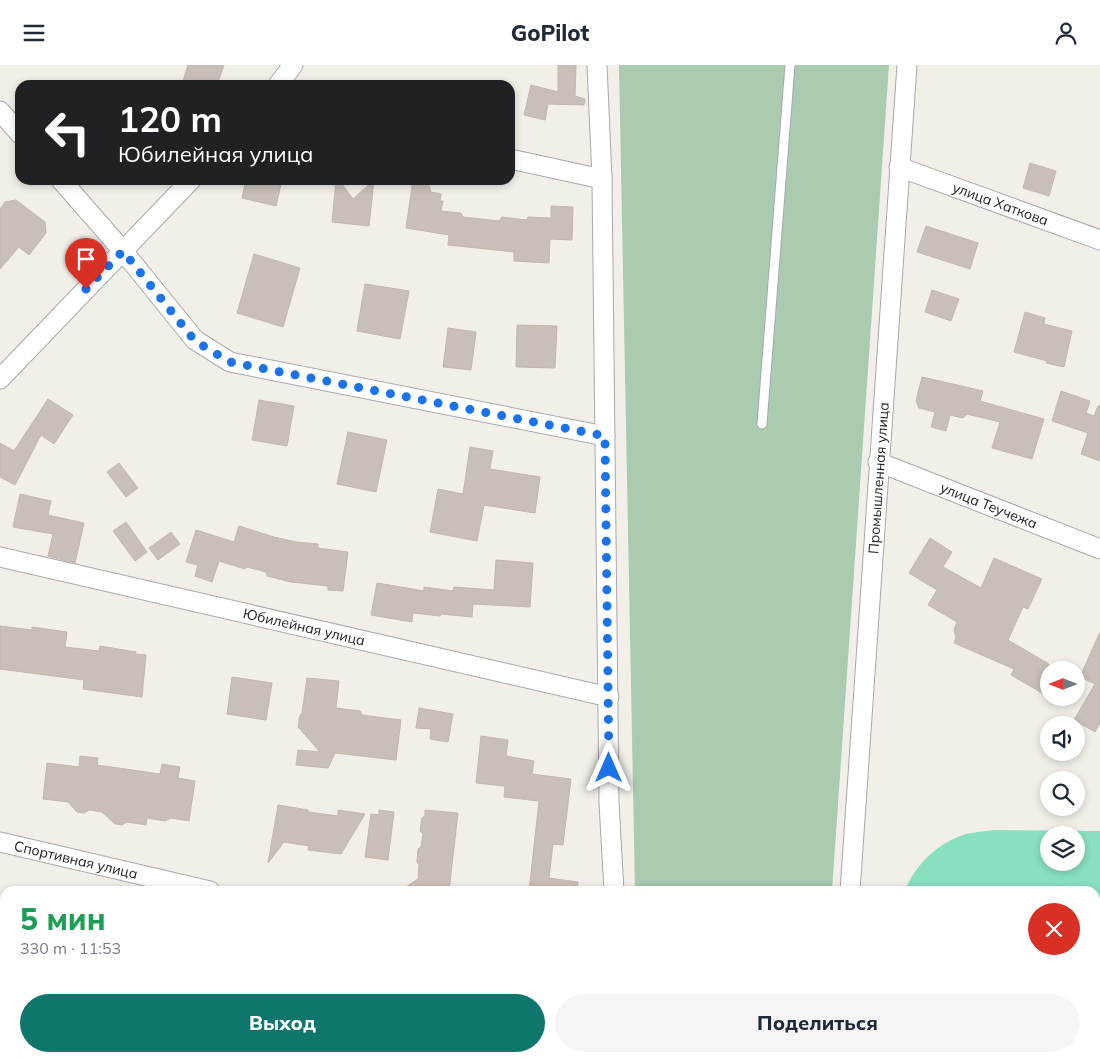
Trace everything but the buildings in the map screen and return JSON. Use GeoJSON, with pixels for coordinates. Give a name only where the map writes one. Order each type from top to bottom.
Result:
{"type":"FeatureCollection","features":[{"type":"Feature","properties":{"kind":"street"},"geometry":{"type":"LineString","coordinates":[[282,80],[293,65]]}},
{"type":"Feature","properties":{"kind":"street"},"geometry":{"type":"LineString","coordinates":[[597,65],[602,179],[609,803],[614,886]]}},
{"type":"Feature","properties":{"kind":"street","name":"Промышленная улица"},"geometry":{"type":"LineString","coordinates":[[850,886],[878,462],[907,65]]}},
{"type":"Feature","properties":{"kind":"street"},"geometry":{"type":"LineString","coordinates":[[0,111],[15,128]]}},
{"type":"Feature","properties":{"kind":"street"},"geometry":{"type":"LineString","coordinates":[[515,160],[602,179]]}},
{"type":"Feature","properties":{"kind":"street","name":"улица Хаткова"},"geometry":{"type":"LineString","coordinates":[[899,167],[1100,240]]}},
{"type":"Feature","properties":{"kind":"street"},"geometry":{"type":"LineString","coordinates":[[65,185],[123,251],[195,341],[230,362],[605,436]]}},
{"type":"Feature","properties":{"kind":"street"},"geometry":{"type":"LineString","coordinates":[[0,379],[186,185]]}},
{"type":"Feature","properties":{"kind":"street","name":"улица Теучежа"},"geometry":{"type":"LineString","coordinates":[[878,462],[1100,549]]}},
{"type":"Feature","properties":{"kind":"street","name":"Юбилейная улица"},"geometry":{"type":"LineString","coordinates":[[0,557],[609,697]]}},
{"type":"Feature","properties":{"kind":"street","name":"Спортивная улица"},"geometry":{"type":"LineString","coordinates":[[0,842],[189,886]]}},
{"type":"Feature","properties":{"kind":"lane"},"geometry":{"type":"LineString","coordinates":[[762,424],[790,65]]}},
{"type":"Feature","properties":{"kind":"green space"},"geometry":{"type":"Polygon","coordinates":[[[619,65],[889,65],[832,886],[635,886],[619,65]]]}},
{"type":"Feature","properties":{"kind":"green space"},"geometry":{"type":"Polygon","coordinates":[[[994,830],[1040,830],[1040,871],[1085,871],[1085,831],[1100,831],[1100,886],[907,886],[915,872],[929,855],[946,842],[966,834],[994,830]]]}},
{"type":"Feature","properties":{"kind":"route"},"geometry":{"type":"LineString","coordinates":[[86,289],[123,251],[195,341],[230,362],[605,436],[609,768]]}}]}
